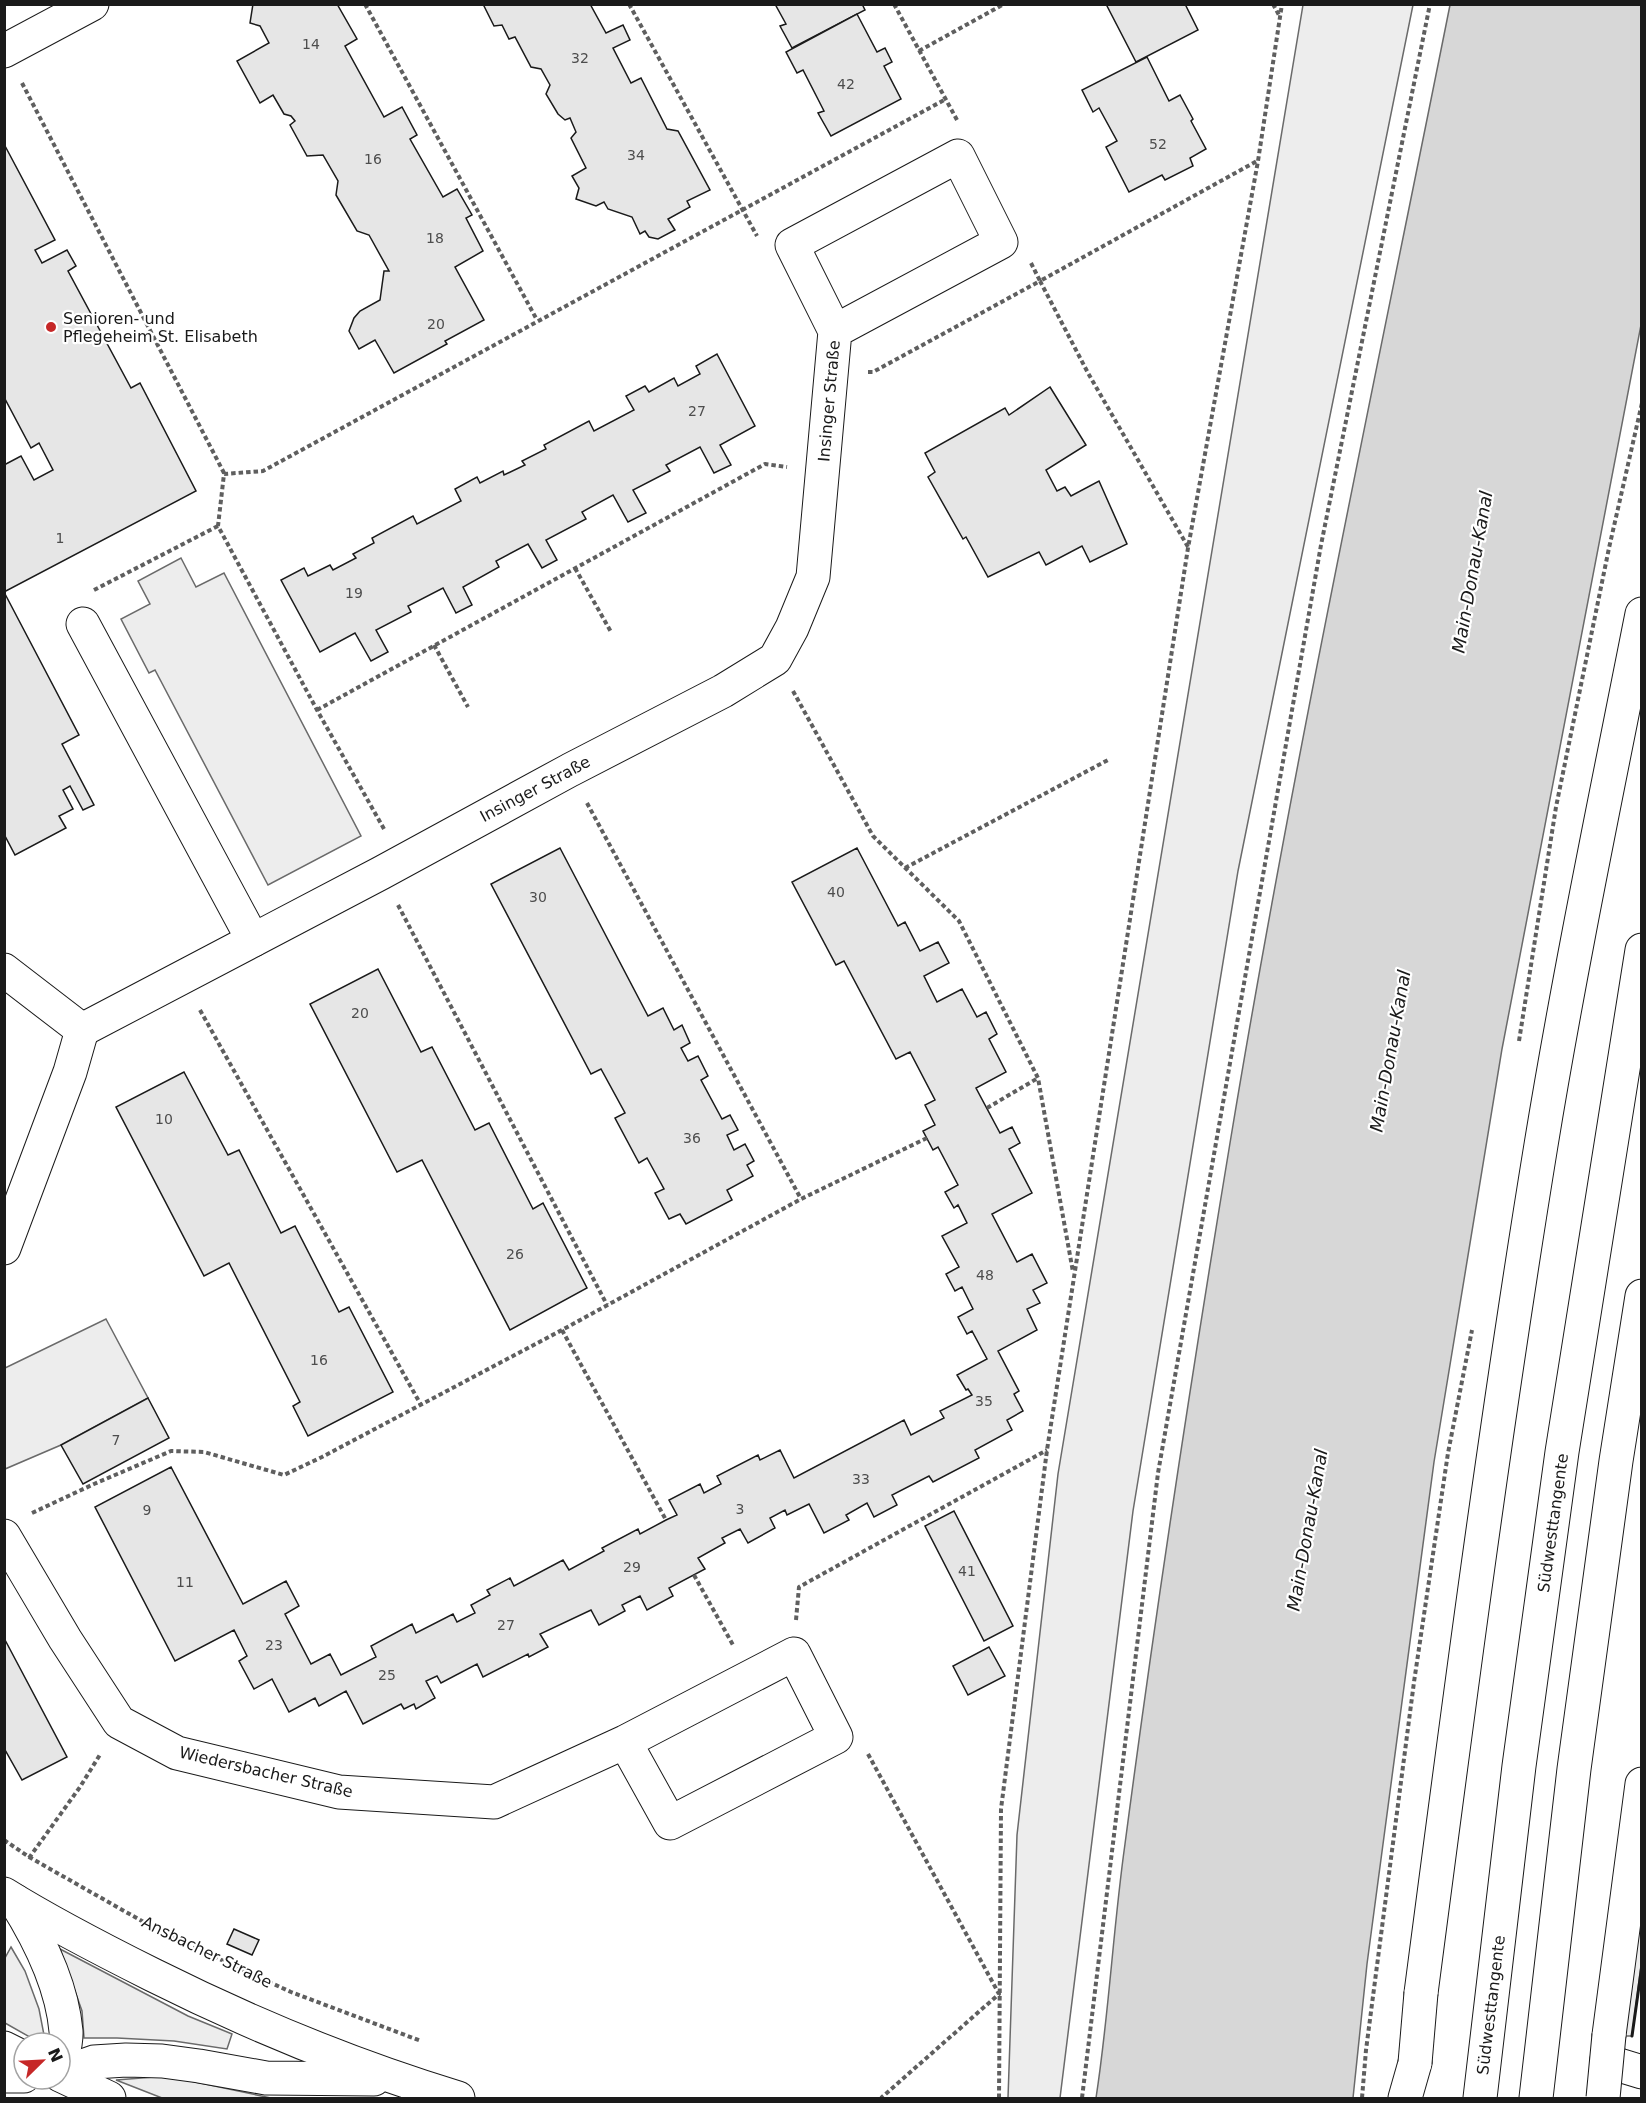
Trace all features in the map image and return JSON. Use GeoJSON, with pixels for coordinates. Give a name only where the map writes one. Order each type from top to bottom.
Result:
{"type":"FeatureCollection","features":[{"type":"Feature","properties":{"kind":"main road"},"geometry":{"type":"LineString","coordinates":[[5,51],[92,4]]}},
{"type":"Feature","properties":{"kind":"main road","name":"Insinger Straße"},"geometry":{"type":"LineString","coordinates":[[82,1030],[723,691],[775,659],[792,628],[813,577],[835,331],[792,245],[958,156],[1001,242],[835,331]]}},
{"type":"Feature","properties":{"kind":"main road"},"geometry":{"type":"LineString","coordinates":[[1405,2098],[1414,2062],[1421,1993],[1499,1418],[1541,1143],[1600,819],[1641,614]]}},
{"type":"Feature","properties":{"kind":"main road"},"geometry":{"type":"LineString","coordinates":[[83,624],[253,940]]}},
{"type":"Feature","properties":{"kind":"main road","name":"Südwesttangente"},"geometry":{"type":"LineString","coordinates":[[1480,2098],[1519,1766],[1562,1452],[1641,950]]}},
{"type":"Feature","properties":{"kind":"main road"},"geometry":{"type":"LineString","coordinates":[[4,970],[82,1030],[70,1072],[4,1248]]}},
{"type":"Feature","properties":{"kind":"main road"},"geometry":{"type":"LineString","coordinates":[[1536,2098],[1574,1769],[1641,1296]]}},
{"type":"Feature","properties":{"kind":"main road","name":"Wiedersbacher Straße"},"geometry":{"type":"LineString","coordinates":[[14,1526],[65,1639],[119,1722],[177,1753],[339,1792],[494,1802],[625,1742],[794,1654]]}},
{"type":"Feature","properties":{"kind":"main road"},"geometry":{"type":"LineString","coordinates":[[625,1742],[670,1823],[836,1737],[794,1654]]}},
{"type":"Feature","properties":{"kind":"main road"},"geometry":{"type":"LineString","coordinates":[[1603,2098],[1641,1784]]}},
{"type":"Feature","properties":{"kind":"main road"},"geometry":{"type":"LineString","coordinates":[[9,1897],[34,1935],[61,2005],[65,2031]]}},
{"type":"Feature","properties":{"kind":"main road"},"geometry":{"type":"LineString","coordinates":[[9,1897],[114,1956],[261,2026],[394,2079],[458,2098]]}},
{"type":"Feature","properties":{"kind":"main road"},"geometry":{"type":"LineString","coordinates":[[1608,2047],[1619,2065],[1641,2072]]}},
{"type":"Feature","properties":{"kind":"main road"},"geometry":{"type":"LineString","coordinates":[[72,2071],[94,2062],[126,2060],[162,2061],[266,2078],[394,2079]]}},
{"type":"Feature","properties":{"kind":"main road"},"geometry":{"type":"LineString","coordinates":[[1414,2062],[1419,2098]]}},
{"type":"Feature","properties":{"kind":"main road"},"geometry":{"type":"LineString","coordinates":[[72,2081],[109,2098]]}},
{"type":"Feature","properties":{"kind":"path"},"geometry":{"type":"LineString","coordinates":[[364,4],[537,320]]}},
{"type":"Feature","properties":{"kind":"path"},"geometry":{"type":"LineString","coordinates":[[629,4],[768,255],[792,245]]}},
{"type":"Feature","properties":{"kind":"path"},"geometry":{"type":"LineString","coordinates":[[919,51],[1004,4]]}},
{"type":"Feature","properties":{"kind":"path"},"geometry":{"type":"LineString","coordinates":[[1273,4],[1280,17]]}},
{"type":"Feature","properties":{"kind":"path"},"geometry":{"type":"LineString","coordinates":[[999,2098],[1001,1809],[1047,1450],[1188,548],[1258,161],[1282,4]]}},
{"type":"Feature","properties":{"kind":"path"},"geometry":{"type":"LineString","coordinates":[[1082,2098],[1158,1473],[1321,545],[1430,4]]}},
{"type":"Feature","properties":{"kind":"path"},"geometry":{"type":"LineString","coordinates":[[5,51],[224,474],[218,526],[316,710],[607,1305]]}},
{"type":"Feature","properties":{"kind":"path"},"geometry":{"type":"LineString","coordinates":[[224,474],[263,471],[946,99]]}},
{"type":"Feature","properties":{"kind":"path"},"geometry":{"type":"LineString","coordinates":[[831,370],[873,372],[1258,161]]}},
{"type":"Feature","properties":{"kind":"path"},"geometry":{"type":"LineString","coordinates":[[1040,281],[1088,374],[1188,548]]}},
{"type":"Feature","properties":{"kind":"path"},"geometry":{"type":"LineString","coordinates":[[316,710],[765,464],[822,472]]}},
{"type":"Feature","properties":{"kind":"path"},"geometry":{"type":"LineString","coordinates":[[83,624],[94,589],[218,526]]}},
{"type":"Feature","properties":{"kind":"path"},"geometry":{"type":"LineString","coordinates":[[575,568],[611,632]]}},
{"type":"Feature","properties":{"kind":"path"},"geometry":{"type":"LineString","coordinates":[[434,645],[468,707]]}},
{"type":"Feature","properties":{"kind":"path"},"geometry":{"type":"LineString","coordinates":[[775,659],[873,836],[959,921],[1038,1078],[1074,1276]]}},
{"type":"Feature","properties":{"kind":"path"},"geometry":{"type":"LineString","coordinates":[[905,868],[1108,760]]}},
{"type":"Feature","properties":{"kind":"path"},"geometry":{"type":"LineString","coordinates":[[570,770],[801,1199]]}},
{"type":"Feature","properties":{"kind":"path"},"geometry":{"type":"LineString","coordinates":[[182,978],[421,1405]]}},
{"type":"Feature","properties":{"kind":"path"},"geometry":{"type":"LineString","coordinates":[[987,1108],[1038,1078]]}},
{"type":"Feature","properties":{"kind":"path"},"geometry":{"type":"LineString","coordinates":[[14,1526],[94,1484],[171,1451],[204,1452],[285,1475],[562,1330],[801,1199],[927,1138]]}},
{"type":"Feature","properties":{"kind":"path"},"geometry":{"type":"LineString","coordinates":[[562,1330],[666,1520]]}},
{"type":"Feature","properties":{"kind":"path"},"geometry":{"type":"LineString","coordinates":[[794,1654],[799,1587],[1047,1450]]}},
{"type":"Feature","properties":{"kind":"path"},"geometry":{"type":"LineString","coordinates":[[694,1575],[750,1677]]}},
{"type":"Feature","properties":{"kind":"path"},"geometry":{"type":"LineString","coordinates":[[29,1857],[80,1787],[119,1722]]}},
{"type":"Feature","properties":{"kind":"path"},"geometry":{"type":"LineString","coordinates":[[836,1737],[863,1746],[999,1994]]}},
{"type":"Feature","properties":{"kind":"path","name":"Ansbacher Straße"},"geometry":{"type":"LineString","coordinates":[[4,1840],[29,1857],[163,1933],[291,1992],[421,2041]]}},
{"type":"Feature","properties":{"kind":"path"},"geometry":{"type":"LineString","coordinates":[[881,2098],[999,1994]]}},
{"type":"Feature","properties":{"kind":"shaded area"},"geometry":{"type":"Polygon","coordinates":[[[1303,5],[1413,5],[1238,871],[1133,1511],[1060,2098],[1008,2098],[1017,1835],[1058,1474],[1303,5]]]}},
{"type":"Feature","properties":{"kind":"shaded area"},"geometry":{"type":"Polygon","coordinates":[[[181,558],[196,587],[224,573],[361,836],[268,885],[155,670],[149,673],[121,619],[150,604],[138,581],[181,558]]]}},
{"type":"Feature","properties":{"kind":"shaded area"},"geometry":{"type":"Polygon","coordinates":[[[106,1319],[148,1398],[61,1445],[5,1469],[5,1368],[106,1319]]]}},
{"type":"Feature","properties":{"kind":"shaded area"},"geometry":{"type":"Polygon","coordinates":[[[1641,1896],[1641,1965],[1632,2036],[1622,2036],[1641,1896]]]}},
{"type":"Feature","properties":{"kind":"shaded area"},"geometry":{"type":"Polygon","coordinates":[[[11,1947],[25,1971],[39,2009],[43,2031],[19,2031],[5,2023],[5,1958],[11,1947]]]}},
{"type":"Feature","properties":{"kind":"shaded area"},"geometry":{"type":"Polygon","coordinates":[[[60,1949],[188,2016],[232,2034],[227,2049],[174,2041],[84,2038],[82,2011],[60,1949]]]}},
{"type":"Feature","properties":{"kind":"shaded area"},"geometry":{"type":"Polygon","coordinates":[[[167,2076],[271,2098],[162,2098],[116,2080],[167,2076]]]}},
{"type":"Feature","properties":{"kind":"water","name":"Main-Donau-Kanal"},"geometry":{"type":"Polygon","coordinates":[[[1450,5],[1641,5],[1641,325],[1502,1049],[1434,1462],[1367,1964],[1353,2098],[1096,2098],[1121,1876],[1149,1667],[1188,1402],[1255,995],[1308,711],[1450,5]]]}},
{"type":"Feature","properties":{"kind":"building"},"geometry":{"type":"Polygon","coordinates":[[[253,4],[337,4],[357,39],[345,46],[384,117],[402,107],[417,135],[410,139],[443,197],[457,189],[472,215],[466,218],[483,251],[455,267],[484,320],[445,341],[447,344],[394,373],[375,340],[359,349],[349,331],[354,318],[360,311],[380,300],[384,271],[389,271],[369,235],[357,231],[336,195],[338,181],[323,155],[307,156],[290,125],[295,121],[291,116],[284,114],[273,95],[260,103],[237,61],[269,43],[260,26],[250,23],[253,4]]]}},
{"type":"Feature","properties":{"kind":"building"},"geometry":{"type":"Polygon","coordinates":[[[483,4],[590,4],[606,33],[623,25],[630,40],[613,48],[631,83],[641,78],[667,129],[678,131],[710,190],[687,201],[690,207],[668,219],[675,230],[658,239],[649,237],[645,231],[640,234],[632,217],[608,209],[604,202],[596,206],[576,199],[579,188],[572,176],[586,168],[571,138],[576,132],[570,118],[565,120],[558,114],[546,94],[550,85],[541,69],[531,67],[515,37],[509,39],[502,25],[494,26],[483,4]]]}},
{"type":"Feature","properties":{"kind":"building"},"geometry":{"type":"Polygon","coordinates":[[[775,4],[862,4],[865,10],[792,48],[780,26],[786,24],[775,4]]]}},
{"type":"Feature","properties":{"kind":"building"},"geometry":{"type":"Polygon","coordinates":[[[1106,4],[1185,4],[1198,30],[1136,62],[1106,4]]]}},
{"type":"Feature","properties":{"kind":"building"},"geometry":{"type":"Polygon","coordinates":[[[857,14],[877,52],[885,48],[892,62],[884,66],[901,99],[831,136],[818,113],[824,111],[803,70],[797,73],[786,52],[857,14]]]}},
{"type":"Feature","properties":{"kind":"building"},"geometry":{"type":"Polygon","coordinates":[[[1147,57],[1169,101],[1180,95],[1206,149],[1190,158],[1193,166],[1165,180],[1162,175],[1129,192],[1106,147],[1117,141],[1099,108],[1093,112],[1082,90],[1147,57]]]}},
{"type":"Feature","properties":{"kind":"building","name":"Senioren- und Pflegeheim St. Elisabeth"},"geometry":{"type":"Polygon","coordinates":[[[4,144],[55,240],[35,250],[42,263],[67,250],[76,266],[68,271],[131,388],[140,383],[196,491],[4,592],[4,465],[21,456],[34,480],[53,470],[39,443],[31,448],[4,397],[4,144]]]}},
{"type":"Feature","properties":{"kind":"building"},"geometry":{"type":"Polygon","coordinates":[[[717,354],[755,426],[720,445],[731,465],[714,473],[700,447],[666,465],[670,471],[633,490],[646,513],[628,522],[613,495],[582,512],[586,519],[546,540],[557,560],[542,568],[528,544],[496,561],[499,567],[463,587],[472,605],[456,613],[443,588],[408,606],[411,612],[376,630],[388,652],[371,661],[355,633],[320,652],[281,580],[304,568],[308,576],[330,565],[333,570],[356,558],[353,554],[374,543],[372,538],[413,516],[417,524],[461,501],[455,489],[477,477],[480,483],[503,471],[504,475],[525,465],[522,461],[546,449],[544,445],[589,421],[594,431],[634,410],[626,396],[645,386],[649,392],[674,378],[678,386],[700,374],[696,366],[717,354]]]}},
{"type":"Feature","properties":{"kind":"building"},"geometry":{"type":"Polygon","coordinates":[[[1050,387],[1086,445],[1046,470],[1057,491],[1065,487],[1071,496],[1099,481],[1127,544],[1090,562],[1082,546],[1046,565],[1039,552],[988,577],[966,537],[963,539],[928,477],[935,472],[925,453],[1005,408],[1009,415],[1050,387]]]}},
{"type":"Feature","properties":{"kind":"building"},"geometry":{"type":"Polygon","coordinates":[[[4,592],[79,735],[62,744],[94,805],[83,810],[70,786],[63,790],[73,809],[59,816],[66,828],[15,855],[4,834],[4,592]]]}},
{"type":"Feature","properties":{"kind":"building"},"geometry":{"type":"Polygon","coordinates":[[[560,848],[648,1016],[663,1008],[674,1030],[682,1025],[690,1043],[681,1048],[688,1061],[698,1056],[708,1076],[701,1080],[722,1119],[730,1115],[738,1130],[727,1135],[734,1150],[745,1144],[754,1161],[747,1165],[753,1176],[727,1190],[732,1200],[686,1224],[680,1214],[669,1219],[655,1193],[664,1189],[647,1158],[639,1163],[615,1118],[625,1113],[601,1069],[591,1074],[491,884],[560,848]]]}},
{"type":"Feature","properties":{"kind":"building"},"geometry":{"type":"Polygon","coordinates":[[[857,848],[898,926],[905,922],[920,951],[938,942],[949,963],[924,976],[937,1002],[962,989],[977,1017],[986,1012],[997,1034],[989,1039],[1006,1072],[976,1088],[1000,1133],[1012,1127],[1020,1143],[1009,1149],[1032,1193],[992,1214],[1017,1262],[1032,1254],[1047,1283],[1033,1290],[1040,1303],[1027,1309],[1037,1330],[998,1351],[1019,1391],[1014,1394],[1023,1411],[1007,1420],[1012,1430],[975,1450],[979,1458],[933,1482],[929,1476],[892,1495],[897,1505],[874,1517],[867,1503],[846,1515],[849,1520],[824,1533],[809,1504],[787,1515],[785,1510],[770,1518],[775,1528],[748,1543],[740,1529],[722,1538],[725,1543],[698,1558],[705,1569],[669,1588],[673,1596],[647,1610],[640,1596],[622,1605],[625,1611],[599,1625],[591,1610],[540,1634],[548,1647],[529,1657],[528,1654],[483,1677],[477,1664],[441,1683],[437,1676],[426,1681],[435,1698],[416,1709],[414,1704],[404,1709],[401,1704],[363,1724],[346,1691],[319,1706],[315,1698],[289,1712],[272,1679],[254,1689],[239,1661],[247,1656],[234,1630],[175,1661],[95,1507],[171,1467],[243,1604],[286,1581],[299,1606],[285,1614],[311,1664],[330,1654],[341,1675],[376,1657],[371,1646],[412,1624],[416,1633],[453,1614],[457,1622],[475,1613],[471,1605],[490,1595],[487,1590],[510,1578],[514,1586],[563,1560],[569,1570],[604,1551],[602,1548],[638,1529],[640,1534],[677,1515],[669,1500],[700,1484],[704,1493],[721,1484],[717,1476],[758,1455],[760,1460],[780,1450],[794,1478],[904,1420],[911,1435],[944,1418],[940,1411],[972,1395],[957,1375],[987,1359],[972,1331],[967,1334],[958,1317],[973,1309],[962,1287],[955,1291],[946,1274],[959,1267],[942,1236],[967,1223],[958,1205],[954,1208],[945,1192],[958,1185],[938,1147],[933,1150],[923,1131],[935,1125],[925,1105],[935,1100],[910,1052],[896,1059],[844,961],[836,965],[792,882],[857,848]]]}},
{"type":"Feature","properties":{"kind":"building"},"geometry":{"type":"Polygon","coordinates":[[[378,969],[421,1052],[432,1047],[475,1130],[489,1123],[533,1209],[543,1203],[587,1288],[510,1330],[422,1160],[397,1172],[310,1004],[378,969]]]}},
{"type":"Feature","properties":{"kind":"building"},"geometry":{"type":"Polygon","coordinates":[[[184,1072],[228,1155],[239,1150],[281,1233],[295,1226],[339,1312],[349,1307],[393,1392],[308,1436],[293,1406],[300,1402],[229,1263],[204,1276],[116,1107],[184,1072]]]}},
{"type":"Feature","properties":{"kind":"building"},"geometry":{"type":"Polygon","coordinates":[[[148,1398],[169,1438],[83,1484],[61,1445],[148,1398]]]}},
{"type":"Feature","properties":{"kind":"building"},"geometry":{"type":"Polygon","coordinates":[[[954,1511],[1013,1626],[984,1641],[925,1526],[954,1511]]]}},
{"type":"Feature","properties":{"kind":"building"},"geometry":{"type":"Polygon","coordinates":[[[4,1638],[67,1757],[22,1780],[4,1748],[4,1638]]]}},
{"type":"Feature","properties":{"kind":"building"},"geometry":{"type":"Polygon","coordinates":[[[989,1647],[1005,1676],[968,1695],[953,1666],[989,1647]]]}},
{"type":"Feature","properties":{"kind":"building"},"geometry":{"type":"Polygon","coordinates":[[[234,1929],[259,1940],[252,1955],[227,1944],[234,1929]]]}},
{"type":"Feature","properties":{"kind":"wall"},"geometry":{"type":"LineString","coordinates":[[1632,2036],[1642,1965]]}},
{"type":"Feature","properties":{"kind":"place","name":"Senioren- und Pflegeheim St. Elisabeth"},"geometry":{"type":"Point","coordinates":[51,327]}}]}
